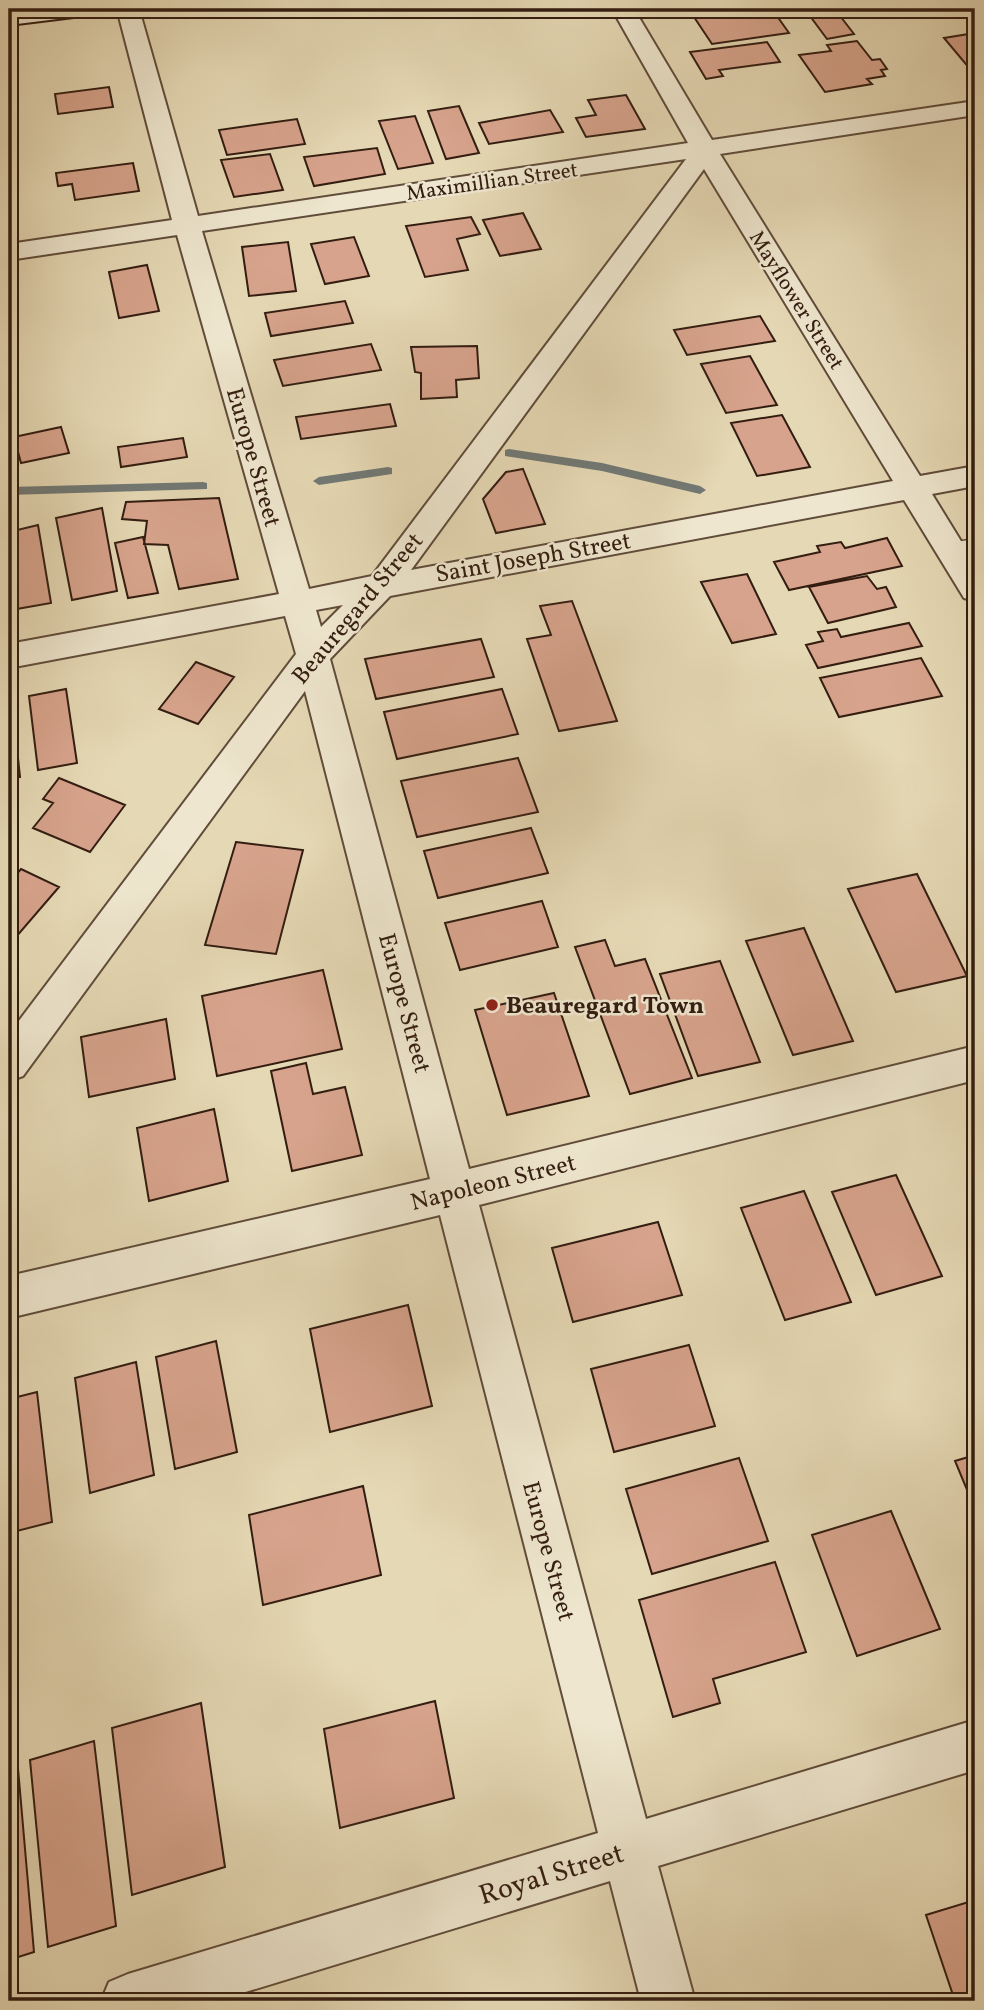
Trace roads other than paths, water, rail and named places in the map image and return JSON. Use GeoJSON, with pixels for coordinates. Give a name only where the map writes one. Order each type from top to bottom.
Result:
{"type":"FeatureCollection","features":[{"type":"Feature","properties":{"kind":"street"},"geometry":{"type":"LineString","coordinates":[[9,18],[82,9]]}},
{"type":"Feature","properties":{"kind":"street","name":"Europe Street"},"geometry":{"type":"LineString","coordinates":[[128,9],[187,225],[313,656],[668,2001]]}},
{"type":"Feature","properties":{"kind":"street","name":"Mayflower Street"},"geometry":{"type":"LineString","coordinates":[[623,9],[705,150],[912,487],[963,547],[975,590]]}},
{"type":"Feature","properties":{"kind":"street","name":"Maximillian Street"},"geometry":{"type":"LineString","coordinates":[[9,251],[975,108]]}},
{"type":"Feature","properties":{"kind":"street","name":"Beauregard Street"},"geometry":{"type":"LineString","coordinates":[[9,1064],[313,656],[383,584],[705,150]]}},
{"type":"Feature","properties":{"kind":"street","name":"Saint Joseph Street"},"geometry":{"type":"LineString","coordinates":[[9,656],[383,584],[975,476]]}},
{"type":"Feature","properties":{"kind":"street","name":"Napoleon Street"},"geometry":{"type":"LineString","coordinates":[[9,1297],[454,1192],[975,1063]]}},
{"type":"Feature","properties":{"kind":"street","name":"Royal Street"},"geometry":{"type":"LineString","coordinates":[[128,2001],[975,1745]]}},
{"type":"Feature","properties":{"kind":"waterway"},"geometry":{"type":"LineString","coordinates":[[509,453],[602,467],[700,490]]}},
{"type":"Feature","properties":{"kind":"waterway"},"geometry":{"type":"LineString","coordinates":[[319,481],[388,471]]}},
{"type":"Feature","properties":{"kind":"waterway"},"geometry":{"type":"LineString","coordinates":[[9,491],[203,486]]}},
{"type":"Feature","properties":{"kind":"place","name":"Beauregard Town"},"geometry":{"type":"Point","coordinates":[492,1005]}}]}
